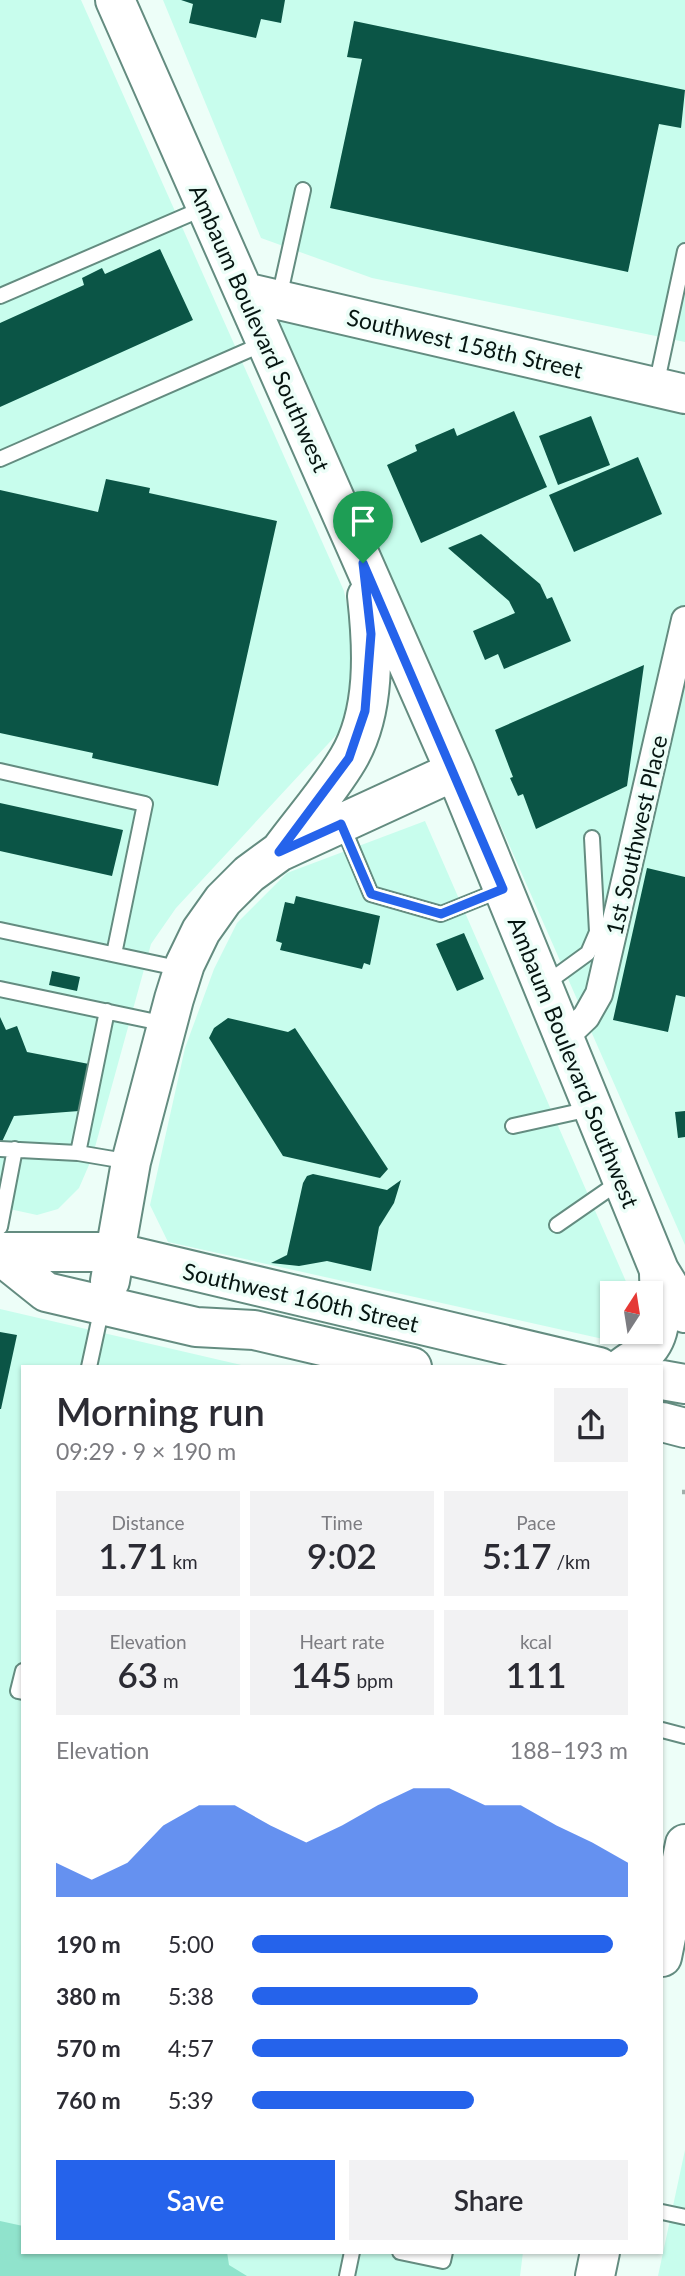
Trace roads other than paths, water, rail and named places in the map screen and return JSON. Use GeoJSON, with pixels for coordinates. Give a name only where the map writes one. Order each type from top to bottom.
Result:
{"type":"FeatureCollection","features":[{"type":"Feature","properties":{"kind":"street","name":"Ambaum Boulevard Southwest"},"geometry":{"type":"LineString","coordinates":[[115,0],[206,207],[262,296],[267,342],[454,771],[659,1270],[685,1313]]}},
{"type":"Feature","properties":{"kind":"street","name":"Southwest 158th Street"},"geometry":{"type":"LineString","coordinates":[[262,296],[670,391]]}},
{"type":"Feature","properties":{"kind":"street"},"geometry":{"type":"LineString","coordinates":[[279,852],[349,758],[365,711],[371,634],[363,563]]}},
{"type":"Feature","properties":{"kind":"street","name":"1st Southwest Place"},"geometry":{"type":"LineString","coordinates":[[564,1038],[586,1017],[599,994],[685,620]]}},
{"type":"Feature","properties":{"kind":"street"},"geometry":{"type":"LineString","coordinates":[[109,1280],[131,1163],[167,1024],[183,969],[201,931],[223,900],[249,874],[279,852],[454,771]]}},
{"type":"Feature","properties":{"kind":"street","name":"Southwest 160th Street"},"geometry":{"type":"LineString","coordinates":[[0,1253],[109,1280],[588,1365]]}},
{"type":"Feature","properties":{"kind":"street","name":"Southwest 160th Street"},"geometry":{"type":"LineString","coordinates":[[0,1253],[46,1292],[109,1280],[196,1327],[254,1330],[403,1365]]}},
{"type":"Feature","properties":{"kind":"street"},"geometry":{"type":"LineString","coordinates":[[626,1365],[647,1350],[657,1332],[660,1312],[659,1270]]}},
{"type":"Feature","properties":{"kind":"street"},"geometry":{"type":"LineString","coordinates":[[663,1380],[685,1384]]}},
{"type":"Feature","properties":{"kind":"street"},"geometry":{"type":"LineString","coordinates":[[663,1422],[685,1429]]}},
{"type":"Feature","properties":{"kind":"street"},"geometry":{"type":"LineString","coordinates":[[663,1952],[685,1844]]}},
{"type":"Feature","properties":{"kind":"street"},"geometry":{"type":"LineString","coordinates":[[596,2276],[600,2254]]}},
{"type":"Feature","properties":{"kind":"lane"},"geometry":{"type":"LineString","coordinates":[[262,296],[303,190]]}},
{"type":"Feature","properties":{"kind":"lane"},"geometry":{"type":"LineString","coordinates":[[0,296],[206,207]]}},
{"type":"Feature","properties":{"kind":"lane"},"geometry":{"type":"LineString","coordinates":[[670,391],[685,251]]}},
{"type":"Feature","properties":{"kind":"lane"},"geometry":{"type":"LineString","coordinates":[[0,460],[267,342]]}},
{"type":"Feature","properties":{"kind":"lane"},"geometry":{"type":"LineString","coordinates":[[0,772],[145,804],[114,954]]}},
{"type":"Feature","properties":{"kind":"lane"},"geometry":{"type":"LineString","coordinates":[[341,824],[371,894],[441,914],[503,889]]}},
{"type":"Feature","properties":{"kind":"lane"},"geometry":{"type":"LineString","coordinates":[[543,986],[587,953],[597,932],[592,838]]}},
{"type":"Feature","properties":{"kind":"lane"},"geometry":{"type":"LineString","coordinates":[[0,930],[183,969]]}},
{"type":"Feature","properties":{"kind":"lane"},"geometry":{"type":"LineString","coordinates":[[0,989],[167,1024]]}},
{"type":"Feature","properties":{"kind":"lane"},"geometry":{"type":"LineString","coordinates":[[78,1153],[107,1011]]}},
{"type":"Feature","properties":{"kind":"lane"},"geometry":{"type":"LineString","coordinates":[[513,1126],[593,1108]]}},
{"type":"Feature","properties":{"kind":"lane"},"geometry":{"type":"LineString","coordinates":[[0,1227],[8,1149],[78,1153],[131,1163]]}},
{"type":"Feature","properties":{"kind":"lane"},"geometry":{"type":"LineString","coordinates":[[557,1225],[622,1179]]}},
{"type":"Feature","properties":{"kind":"lane"},"geometry":{"type":"LineString","coordinates":[[89,1365],[109,1280]]}},
{"type":"Feature","properties":{"kind":"lane"},"geometry":{"type":"LineString","coordinates":[[663,1730],[685,1736]]}},
{"type":"Feature","properties":{"kind":"lane"},"geometry":{"type":"LineString","coordinates":[[663,2212],[685,2217]]}},
{"type":"Feature","properties":{"kind":"lane"},"geometry":{"type":"LineString","coordinates":[[347,2276],[352,2254]]}},
{"type":"Feature","properties":{"kind":"lane"},"geometry":{"type":"LineString","coordinates":[[410,2254],[443,2261],[445,2254]]}}]}
